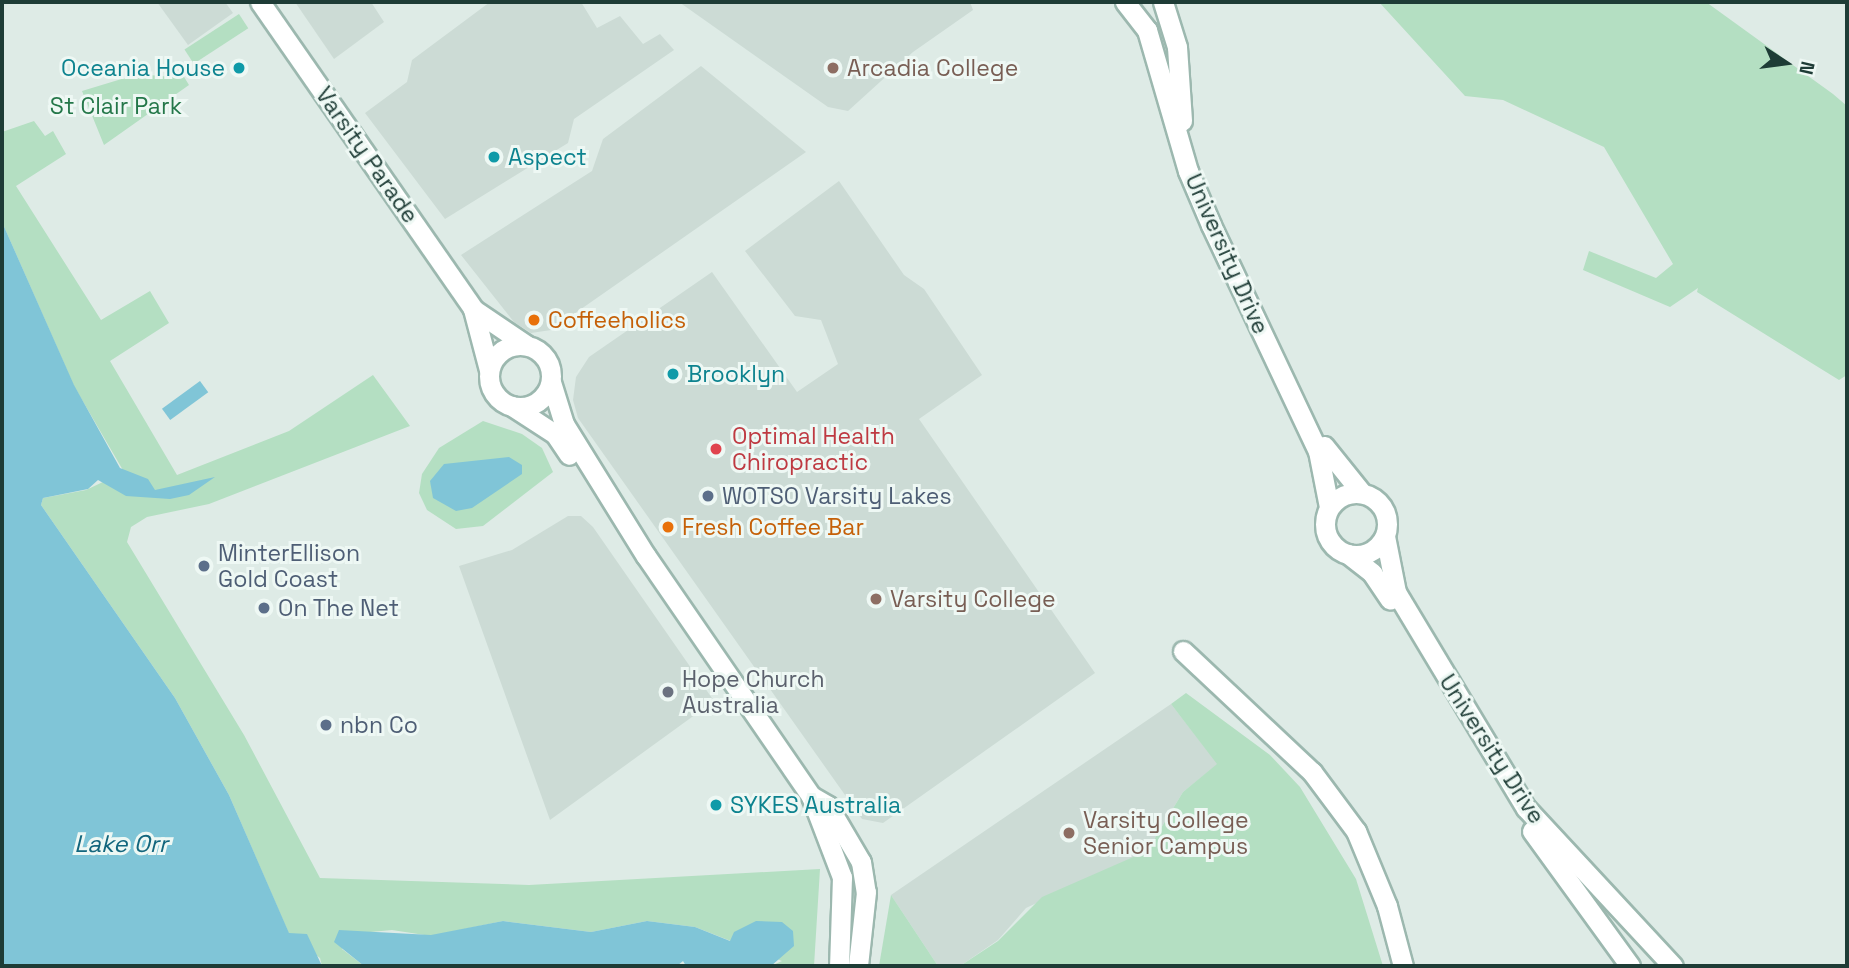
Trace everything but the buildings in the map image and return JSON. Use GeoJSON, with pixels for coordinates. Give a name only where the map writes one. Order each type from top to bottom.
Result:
{"type":"FeatureCollection","features":[{"type":"Feature","properties":{"kind":"street","name":"Varsity Parade"},"geometry":{"type":"LineString","coordinates":[[260,2],[473,309],[489,370]]}},
{"type":"Feature","properties":{"kind":"street","name":"University Drive"},"geometry":{"type":"LineString","coordinates":[[1125,2],[1147,30],[1188,171],[1318,451],[1329,506]]}},
{"type":"Feature","properties":{"kind":"street","name":"University Drive"},"geometry":{"type":"LineString","coordinates":[[1163,2],[1177,47],[1181,117],[1200,177],[1327,451],[1361,492]]}},
{"type":"Feature","properties":{"kind":"street","name":"Varsity Parade"},"geometry":{"type":"LineString","coordinates":[[473,309],[526,345]]}},
{"type":"Feature","properties":{"kind":"street"},"geometry":{"type":"LineString","coordinates":[[646,556],[564,424],[546,358],[526,345],[498,353],[489,370],[496,397],[555,434],[646,556],[811,796],[842,877],[839,966]]}},
{"type":"Feature","properties":{"kind":"street"},"geometry":{"type":"LineString","coordinates":[[512,407],[541,400],[551,382]]}},
{"type":"Feature","properties":{"kind":"street"},"geometry":{"type":"LineString","coordinates":[[1361,492],[1383,508],[1385,536],[1374,550],[1348,554],[1325,533],[1329,506],[1343,495],[1361,492]]}},
{"type":"Feature","properties":{"kind":"street","name":"University Drive"},"geometry":{"type":"LineString","coordinates":[[1385,536],[1396,592],[1526,808],[1673,966]]}},
{"type":"Feature","properties":{"kind":"street","name":"University Drive"},"geometry":{"type":"LineString","coordinates":[[1348,554],[1381,585],[1489,770],[1630,966]]}},
{"type":"Feature","properties":{"kind":"street"},"geometry":{"type":"LineString","coordinates":[[1183,651],[1312,772],[1356,831],[1387,906],[1403,966]]}},
{"type":"Feature","properties":{"kind":"street"},"geometry":{"type":"LineString","coordinates":[[811,796],[828,806],[862,862],[866,891],[859,966]]}},
{"type":"Feature","properties":{"kind":"shaded area"},"geometry":{"type":"Polygon","coordinates":[[[157,2],[225,2],[233,13],[188,45],[157,2]]]}},
{"type":"Feature","properties":{"kind":"shaded area"},"geometry":{"type":"Polygon","coordinates":[[[295,2],[371,2],[384,22],[334,59],[295,2]]]}},
{"type":"Feature","properties":{"kind":"shaded area"},"geometry":{"type":"Polygon","coordinates":[[[490,2],[581,2],[597,28],[620,16],[643,44],[660,34],[674,50],[574,119],[568,143],[445,219],[365,113],[407,82],[412,60],[490,2]]]}},
{"type":"Feature","properties":{"kind":"shaded area","name":"Arcadia College"},"geometry":{"type":"Polygon","coordinates":[[[679,2],[970,2],[973,10],[913,52],[848,111],[828,107],[679,2]]]}},
{"type":"Feature","properties":{"kind":"shaded area"},"geometry":{"type":"Polygon","coordinates":[[[701,66],[806,152],[551,330],[531,333],[514,322],[461,255],[592,171],[603,139],[701,66]]]}},
{"type":"Feature","properties":{"kind":"shaded area"},"geometry":{"type":"Polygon","coordinates":[[[839,181],[904,275],[924,289],[982,375],[919,419],[1095,673],[883,823],[862,819],[578,418],[573,400],[576,377],[589,357],[712,272],[797,392],[838,364],[821,320],[795,316],[745,251],[839,181]]]}},
{"type":"Feature","properties":{"kind":"shaded area"},"geometry":{"type":"Polygon","coordinates":[[[568,516],[581,516],[593,527],[714,701],[550,820],[459,566],[512,550],[568,516]]]}},
{"type":"Feature","properties":{"kind":"shaded area","name":"Varsity College Senior Campus"},"geometry":{"type":"Polygon","coordinates":[[[1171,704],[1218,764],[1183,792],[1147,851],[1026,908],[998,940],[960,966],[938,966],[891,895],[1171,704]]]}},
{"type":"Feature","properties":{"kind":"green space"},"geometry":{"type":"Polygon","coordinates":[[[1379,2],[1706,2],[1833,94],[1847,106],[1847,375],[1839,380],[1697,292],[1698,288],[1670,307],[1583,270],[1589,251],[1656,278],[1673,264],[1604,147],[1503,100],[1465,96],[1379,2]]]}},
{"type":"Feature","properties":{"kind":"green space","name":"St Clair Park"},"geometry":{"type":"Polygon","coordinates":[[[239,14],[248,28],[194,64],[184,49],[239,14]]]}},
{"type":"Feature","properties":{"kind":"green space","name":"St Clair Park"},"geometry":{"type":"Polygon","coordinates":[[[181,72],[189,85],[104,145],[82,91],[138,74],[172,77],[181,72]]]}},
{"type":"Feature","properties":{"kind":"green space"},"geometry":{"type":"Polygon","coordinates":[[[34,121],[45,136],[53,131],[66,154],[16,186],[101,320],[150,291],[169,323],[110,361],[177,475],[289,431],[373,375],[410,426],[209,504],[147,517],[131,527],[127,542],[244,735],[320,878],[529,885],[820,869],[814,966],[771,966],[782,961],[695,927],[647,921],[591,932],[503,921],[431,936],[392,930],[349,934],[342,949],[364,966],[322,966],[320,958],[289,934],[229,795],[175,698],[41,505],[43,498],[86,490],[124,472],[74,386],[2,222],[2,132],[34,121]]]}},
{"type":"Feature","properties":{"kind":"green space"},"geometry":{"type":"Polygon","coordinates":[[[483,421],[522,434],[542,448],[553,472],[483,526],[456,529],[427,510],[419,493],[422,474],[439,448],[483,421]]]}},
{"type":"Feature","properties":{"kind":"green space"},"geometry":{"type":"Polygon","coordinates":[[[1186,693],[1270,755],[1300,787],[1356,879],[1383,966],[960,966],[998,941],[1042,897],[1147,851],[1183,792],[1217,764],[1171,704],[1186,693]]]}},
{"type":"Feature","properties":{"kind":"green space"},"geometry":{"type":"Polygon","coordinates":[[[891,895],[938,966],[879,966],[891,895]]]}},
{"type":"Feature","properties":{"kind":"water","name":"Lake Orr"},"geometry":{"type":"Polygon","coordinates":[[[2,222],[74,385],[120,468],[148,479],[155,490],[215,477],[189,495],[170,499],[126,496],[98,480],[88,489],[43,498],[41,505],[175,698],[229,795],[289,933],[307,934],[322,966],[2,966],[2,222]]]}},
{"type":"Feature","properties":{"kind":"water"},"geometry":{"type":"Polygon","coordinates":[[[200,381],[208,392],[170,420],[162,409],[200,381]]]}},
{"type":"Feature","properties":{"kind":"water"},"geometry":{"type":"Polygon","coordinates":[[[509,457],[522,465],[522,474],[472,508],[456,511],[433,498],[430,481],[444,464],[509,457]]]}},
{"type":"Feature","properties":{"kind":"water"},"geometry":{"type":"Polygon","coordinates":[[[503,921],[591,932],[647,921],[695,927],[730,941],[734,932],[756,921],[782,922],[793,931],[794,946],[771,966],[686,966],[683,961],[677,966],[364,966],[334,942],[339,930],[431,935],[503,921]]]}},
{"type":"Feature","properties":{"kind":"place","name":"Oceania House"},"geometry":{"type":"Point","coordinates":[239,68]}},
{"type":"Feature","properties":{"kind":"place","name":"Arcadia College"},"geometry":{"type":"Point","coordinates":[833,68]}},
{"type":"Feature","properties":{"kind":"place","name":"Aspect"},"geometry":{"type":"Point","coordinates":[494,157]}},
{"type":"Feature","properties":{"kind":"place","name":"Coffeeholics"},"geometry":{"type":"Point","coordinates":[534,320]}},
{"type":"Feature","properties":{"kind":"place","name":"Brooklyn"},"geometry":{"type":"Point","coordinates":[673,374]}},
{"type":"Feature","properties":{"kind":"place","name":"Optimal Health Chiropractic"},"geometry":{"type":"Point","coordinates":[716,449]}},
{"type":"Feature","properties":{"kind":"place","name":"WOTSO Varsity Lakes"},"geometry":{"type":"Point","coordinates":[708,496]}},
{"type":"Feature","properties":{"kind":"place","name":"Fresh Coffee Bar"},"geometry":{"type":"Point","coordinates":[668,527]}},
{"type":"Feature","properties":{"kind":"place","name":"MinterEllison Gold Coast"},"geometry":{"type":"Point","coordinates":[204,566]}},
{"type":"Feature","properties":{"kind":"place","name":"Varsity College"},"geometry":{"type":"Point","coordinates":[876,599]}},
{"type":"Feature","properties":{"kind":"place","name":"On The Net"},"geometry":{"type":"Point","coordinates":[264,608]}},
{"type":"Feature","properties":{"kind":"place","name":"Hope Church Australia"},"geometry":{"type":"Point","coordinates":[668,692]}},
{"type":"Feature","properties":{"kind":"place","name":"nbn Co"},"geometry":{"type":"Point","coordinates":[326,725]}},
{"type":"Feature","properties":{"kind":"place","name":"SYKES Australia"},"geometry":{"type":"Point","coordinates":[716,805]}},
{"type":"Feature","properties":{"kind":"place","name":"Varsity College Senior Campus"},"geometry":{"type":"Point","coordinates":[1069,833]}}]}
